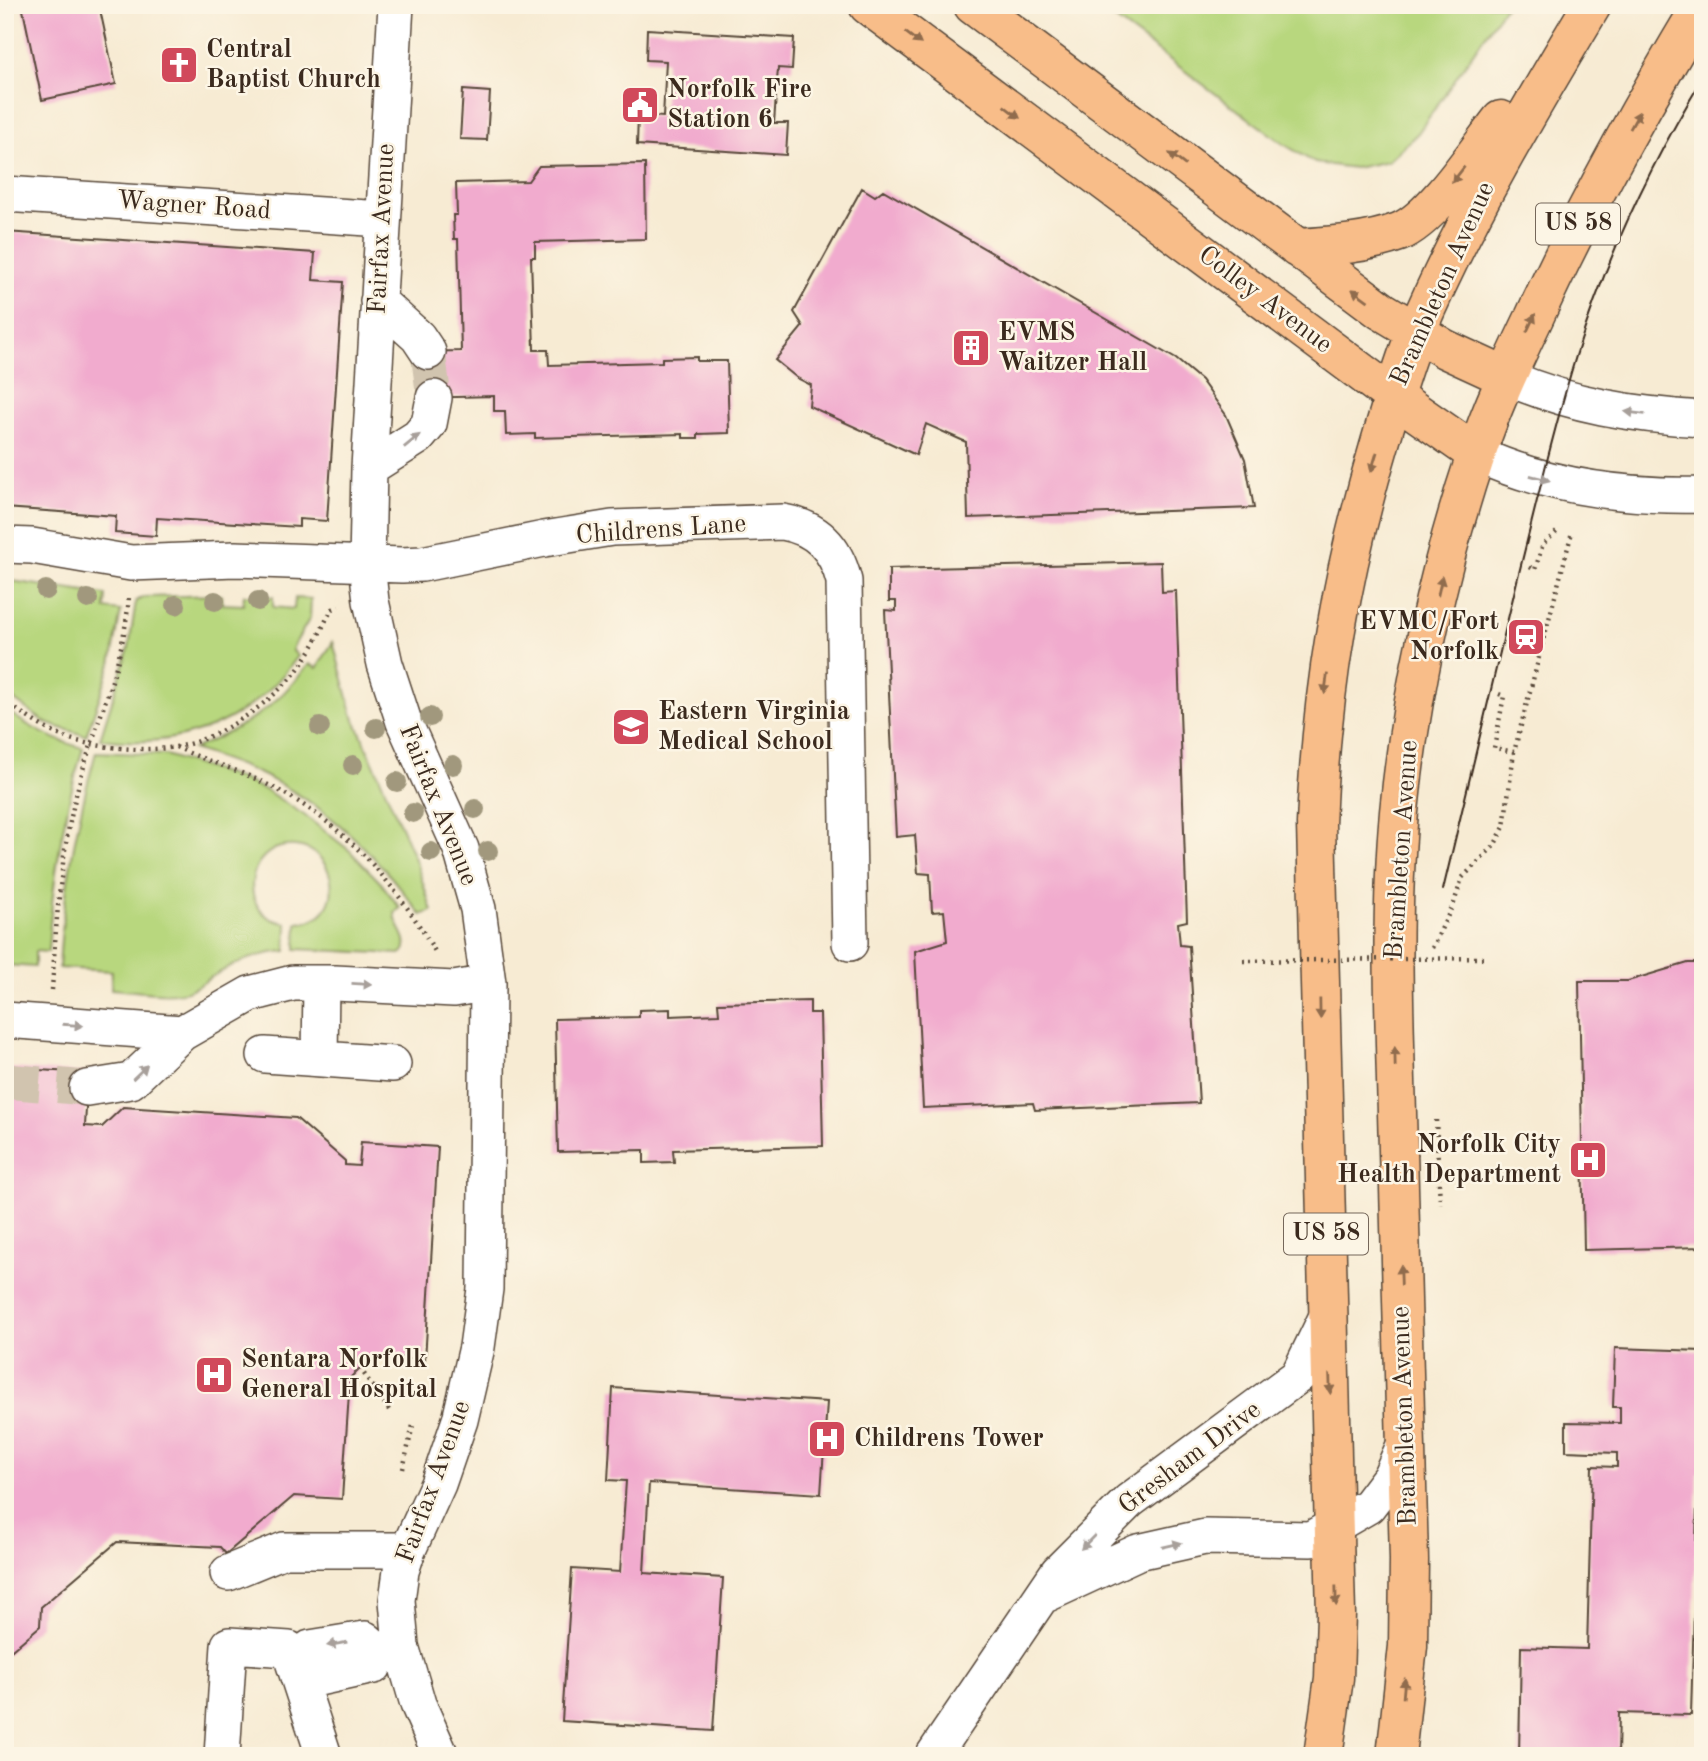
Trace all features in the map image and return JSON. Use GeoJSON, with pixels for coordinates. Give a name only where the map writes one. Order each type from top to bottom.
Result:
{"type":"FeatureCollection","features":[{"type":"Feature","properties":{"kind":"main road","name":"Colley Avenue"},"geometry":{"type":"LineString","coordinates":[[868,5],[1393,396],[1476,453]]}},
{"type":"Feature","properties":{"kind":"main road"},"geometry":{"type":"LineString","coordinates":[[973,5],[1297,248],[1416,333],[1506,377]]}},
{"type":"Feature","properties":{"kind":"main road","name":"Brambleton Avenue"},"geometry":{"type":"LineString","coordinates":[[1323,1756],[1334,1678],[1336,1614],[1316,824],[1325,689],[1346,572],[1362,504],[1393,396],[1416,333],[1492,174],[1591,5]]}},
{"type":"Feature","properties":{"kind":"main road"},"geometry":{"type":"LineString","coordinates":[[1297,248],[1357,243],[1400,232],[1413,225],[1438,200],[1591,5]]}},
{"type":"Feature","properties":{"kind":"main road","name":"Brambleton Avenue"},"geometry":{"type":"LineString","coordinates":[[1396,1756],[1408,1646],[1394,917],[1399,815],[1411,719],[1452,535],[1476,453],[1506,377],[1569,241],[1655,83],[1702,5]]}},
{"type":"Feature","properties":{"kind":"street","name":"Fairfax Avenue"},"geometry":{"type":"LineString","coordinates":[[396,5],[369,468],[366,565],[385,664],[404,722],[461,849],[478,909],[488,984],[485,1289],[477,1347],[460,1420],[438,1484],[401,1571],[390,1648],[441,1756]]}},
{"type":"Feature","properties":{"kind":"street","name":"Wagner Road"},"geometry":{"type":"LineString","coordinates":[[5,194],[383,219]]}},
{"type":"Feature","properties":{"kind":"street"},"geometry":{"type":"LineString","coordinates":[[378,301],[418,337],[428,352]]}},
{"type":"Feature","properties":{"kind":"street"},"geometry":{"type":"LineString","coordinates":[[1506,377],[1534,389],[1588,405],[1631,413],[1703,419]]}},
{"type":"Feature","properties":{"kind":"street"},"geometry":{"type":"LineString","coordinates":[[369,468],[418,437],[429,424],[434,398]]}},
{"type":"Feature","properties":{"kind":"street","name":"Colley Avenue"},"geometry":{"type":"LineString","coordinates":[[1476,453],[1519,472],[1569,485],[1625,493],[1703,495]]}},
{"type":"Feature","properties":{"kind":"street","name":"Childrens Lane"},"geometry":{"type":"LineString","coordinates":[[5,545],[32,546],[131,564],[235,559],[366,565],[422,564],[612,528],[783,522],[805,528],[825,541],[836,557],[844,581],[850,943]]}},
{"type":"Feature","properties":{"kind":"street"},"geometry":{"type":"LineString","coordinates":[[87,1088],[131,1082],[182,1033],[250,994],[293,983],[454,989],[488,984]]}},
{"type":"Feature","properties":{"kind":"street"},"geometry":{"type":"LineString","coordinates":[[320,1059],[321,983]]}},
{"type":"Feature","properties":{"kind":"street"},"geometry":{"type":"LineString","coordinates":[[5,1020],[182,1033]]}},
{"type":"Feature","properties":{"kind":"street"},"geometry":{"type":"LineString","coordinates":[[265,1055],[393,1064]]}},
{"type":"Feature","properties":{"kind":"street","name":"Gresham Drive"},"geometry":{"type":"LineString","coordinates":[[933,1756],[1058,1572],[1129,1501],[1298,1376],[1328,1314]]}},
{"type":"Feature","properties":{"kind":"street","name":"Gresham Drive"},"geometry":{"type":"LineString","coordinates":[[1040,1597],[1138,1552],[1205,1537],[1311,1539],[1368,1506],[1390,1478],[1406,1441]]}},
{"type":"Feature","properties":{"kind":"street"},"geometry":{"type":"LineString","coordinates":[[228,1573],[284,1550],[408,1550]]}},
{"type":"Feature","properties":{"kind":"street"},"geometry":{"type":"LineString","coordinates":[[301,1667],[310,1648],[365,1639],[390,1648]]}},
{"type":"Feature","properties":{"kind":"street"},"geometry":{"type":"LineString","coordinates":[[222,1756],[229,1645],[289,1649],[301,1667],[324,1756]]}},
{"type":"Feature","properties":{"kind":"path"},"geometry":{"type":"LineString","coordinates":[[1530,567],[1535,570],[1543,544],[1560,529]]}},
{"type":"Feature","properties":{"kind":"path"},"geometry":{"type":"LineString","coordinates":[[1430,964],[1430,951],[1454,903],[1462,878],[1494,846],[1504,827],[1514,752],[1572,532]]}},
{"type":"Feature","properties":{"kind":"path"},"geometry":{"type":"LineString","coordinates":[[51,1002],[57,901],[66,836],[91,743],[120,658],[128,620],[130,591]]}},
{"type":"Feature","properties":{"kind":"path"},"geometry":{"type":"LineString","coordinates":[[5,701],[35,722],[64,737],[117,748],[176,747],[215,733],[250,714],[273,695],[296,671],[332,609],[344,604]]}},
{"type":"Feature","properties":{"kind":"path"},"geometry":{"type":"LineString","coordinates":[[1499,694],[1504,696],[1494,748],[1514,752]]}},
{"type":"Feature","properties":{"kind":"path"},"geometry":{"type":"LineString","coordinates":[[176,747],[262,782],[296,801],[325,822],[378,869],[401,897],[436,953]]}},
{"type":"Feature","properties":{"kind":"path"},"geometry":{"type":"LineString","coordinates":[[1243,961],[1484,958]]}},
{"type":"Feature","properties":{"kind":"path"},"geometry":{"type":"LineString","coordinates":[[1436,1111],[1440,1203]]}},
{"type":"Feature","properties":{"kind":"path"},"geometry":{"type":"LineString","coordinates":[[360,1368],[389,1410]]}},
{"type":"Feature","properties":{"kind":"path"},"geometry":{"type":"LineString","coordinates":[[403,1469],[413,1425]]}},
{"type":"Feature","properties":{"kind":"green space"},"geometry":{"type":"Polygon","coordinates":[[[1096,5],[1506,5],[1418,133],[1388,161],[1355,168],[1315,163],[1282,143],[1096,5]]]}},
{"type":"Feature","properties":{"kind":"green space"},"geometry":{"type":"Polygon","coordinates":[[[5,580],[106,595],[105,609],[121,611],[111,664],[86,736],[46,723],[5,693],[5,580]]]}},
{"type":"Feature","properties":{"kind":"green space"},"geometry":{"type":"Polygon","coordinates":[[[221,595],[222,604],[243,605],[244,595],[273,597],[273,607],[294,609],[295,598],[311,599],[310,618],[293,647],[298,656],[279,679],[236,715],[211,727],[158,740],[100,739],[129,647],[136,601],[144,597],[221,595]]]}},
{"type":"Feature","properties":{"kind":"green space"},"geometry":{"type":"Polygon","coordinates":[[[333,642],[352,713],[415,859],[432,911],[421,915],[374,858],[320,809],[268,778],[193,749],[257,715],[283,693],[309,664],[317,668],[333,642]]]}},
{"type":"Feature","properties":{"kind":"green space"},"geometry":{"type":"Polygon","coordinates":[[[5,709],[42,733],[83,748],[60,849],[48,952],[35,951],[35,967],[5,965],[5,709]]]}},
{"type":"Feature","properties":{"kind":"green space"},"geometry":{"type":"Polygon","coordinates":[[[96,752],[166,755],[241,779],[267,791],[304,815],[349,850],[381,883],[400,908],[395,913],[404,936],[404,951],[400,954],[296,949],[297,923],[313,919],[324,911],[330,899],[332,885],[321,859],[310,850],[295,846],[278,848],[265,856],[256,868],[252,882],[253,896],[259,909],[271,918],[287,923],[286,951],[240,962],[191,990],[179,993],[111,989],[112,971],[59,968],[72,859],[96,752]]]}},
{"type":"Feature","properties":{"kind":"building"},"geometry":{"type":"Polygon","coordinates":[[[22,5],[99,5],[116,84],[42,100],[22,5]]]}},
{"type":"Feature","properties":{"kind":"building"},"geometry":{"type":"Polygon","coordinates":[[[647,29],[794,38],[792,69],[778,68],[774,123],[788,123],[786,155],[637,145],[638,115],[663,117],[666,61],[646,60],[647,29]]]}},
{"type":"Feature","properties":{"kind":"building"},"geometry":{"type":"Polygon","coordinates":[[[463,90],[490,92],[487,140],[460,139],[463,90]]]}},
{"type":"Feature","properties":{"kind":"building"},"geometry":{"type":"Polygon","coordinates":[[[645,164],[646,239],[535,242],[535,257],[531,257],[534,350],[548,350],[549,365],[662,362],[662,358],[697,357],[697,361],[727,361],[729,433],[698,434],[698,438],[683,438],[683,434],[535,438],[535,434],[506,435],[505,411],[494,411],[494,396],[418,398],[416,352],[461,351],[458,239],[454,239],[453,215],[457,215],[456,183],[528,181],[539,166],[645,164]]]}},
{"type":"Feature","properties":{"kind":"building","name":"EVMS Waitzer Hall"},"geometry":{"type":"Polygon","coordinates":[[[862,188],[875,196],[883,190],[1176,359],[1201,380],[1226,415],[1245,459],[1254,508],[968,518],[966,442],[926,424],[916,455],[809,406],[811,385],[797,378],[775,360],[803,326],[794,312],[862,188]]]}},
{"type":"Feature","properties":{"kind":"building"},"geometry":{"type":"Polygon","coordinates":[[[5,232],[315,253],[313,280],[343,282],[327,521],[299,519],[299,527],[157,518],[156,536],[115,533],[116,516],[5,508],[5,232]]]}},
{"type":"Feature","properties":{"kind":"building"},"geometry":{"type":"Polygon","coordinates":[[[1161,562],[1162,592],[1176,591],[1187,921],[1178,923],[1180,945],[1189,946],[1199,1103],[1035,1110],[1033,1103],[923,1108],[915,951],[947,941],[944,911],[932,912],[930,874],[918,873],[915,835],[896,837],[885,610],[896,611],[896,601],[889,601],[889,569],[1161,562]]]}},
{"type":"Feature","properties":{"kind":"building"},"geometry":{"type":"Polygon","coordinates":[[[1688,963],[1703,963],[1703,1247],[1584,1250],[1579,981],[1628,981],[1688,963]]]}},
{"type":"Feature","properties":{"kind":"building"},"geometry":{"type":"Polygon","coordinates":[[[810,1001],[810,1013],[820,1013],[823,1146],[673,1150],[674,1162],[644,1163],[644,1150],[558,1152],[555,1019],[639,1017],[639,1010],[670,1009],[670,1016],[719,1014],[718,1003],[810,1001]]]}},
{"type":"Feature","properties":{"kind":"building"},"geometry":{"type":"Polygon","coordinates":[[[5,1068],[88,1073],[85,1126],[102,1127],[123,1107],[296,1118],[345,1161],[345,1165],[359,1166],[361,1142],[438,1147],[425,1360],[372,1356],[350,1378],[342,1499],[294,1496],[226,1554],[220,1547],[117,1542],[41,1607],[40,1626],[5,1656],[5,1068]]]}},
{"type":"Feature","properties":{"kind":"building"},"geometry":{"type":"Polygon","coordinates":[[[1615,1348],[1703,1351],[1703,1473],[1698,1473],[1691,1715],[1619,1713],[1618,1756],[1519,1756],[1521,1647],[1587,1649],[1592,1466],[1617,1467],[1617,1453],[1566,1451],[1566,1422],[1620,1423],[1620,1407],[1613,1407],[1615,1348]]]}},
{"type":"Feature","properties":{"kind":"building"},"geometry":{"type":"Polygon","coordinates":[[[613,1388],[827,1402],[821,1494],[649,1483],[644,1573],[723,1578],[713,1731],[562,1721],[572,1569],[620,1572],[626,1481],[608,1480],[613,1388]]]}},
{"type":"Feature","properties":{"kind":"tunnel"},"geometry":{"type":"LineString","coordinates":[[428,352],[434,398]]}},
{"type":"Feature","properties":{"kind":"tunnel"},"geometry":{"type":"LineString","coordinates":[[5,1081],[87,1088]]}},
{"type":"Feature","properties":{"kind":"tram line"},"geometry":{"type":"LineString","coordinates":[[1443,890],[1538,496],[1576,356],[1615,248],[1665,144],[1703,78]]}},
{"type":"Feature","properties":{"kind":"place","name":"Central Baptist Church"},"geometry":{"type":"Point","coordinates":[179,65]}},
{"type":"Feature","properties":{"kind":"place","name":"Norfolk Fire Station 6"},"geometry":{"type":"Point","coordinates":[640,105]}},
{"type":"Feature","properties":{"kind":"place","name":"EVMS Waitzer Hall"},"geometry":{"type":"Point","coordinates":[971,348]}},
{"type":"Feature","properties":{"kind":"place","name":"EVMC/Fort Norfolk"},"geometry":{"type":"Point","coordinates":[1526,637]}},
{"type":"Feature","properties":{"kind":"place","name":"Eastern Virginia Medical School"},"geometry":{"type":"Point","coordinates":[631,727]}},
{"type":"Feature","properties":{"kind":"place","name":"Norfolk City Health Department"},"geometry":{"type":"Point","coordinates":[1588,1160]}},
{"type":"Feature","properties":{"kind":"place","name":"Sentara Norfolk General Hospital"},"geometry":{"type":"Point","coordinates":[214,1375]}},
{"type":"Feature","properties":{"kind":"place","name":"Childrens Tower"},"geometry":{"type":"Point","coordinates":[827,1439]}}]}
